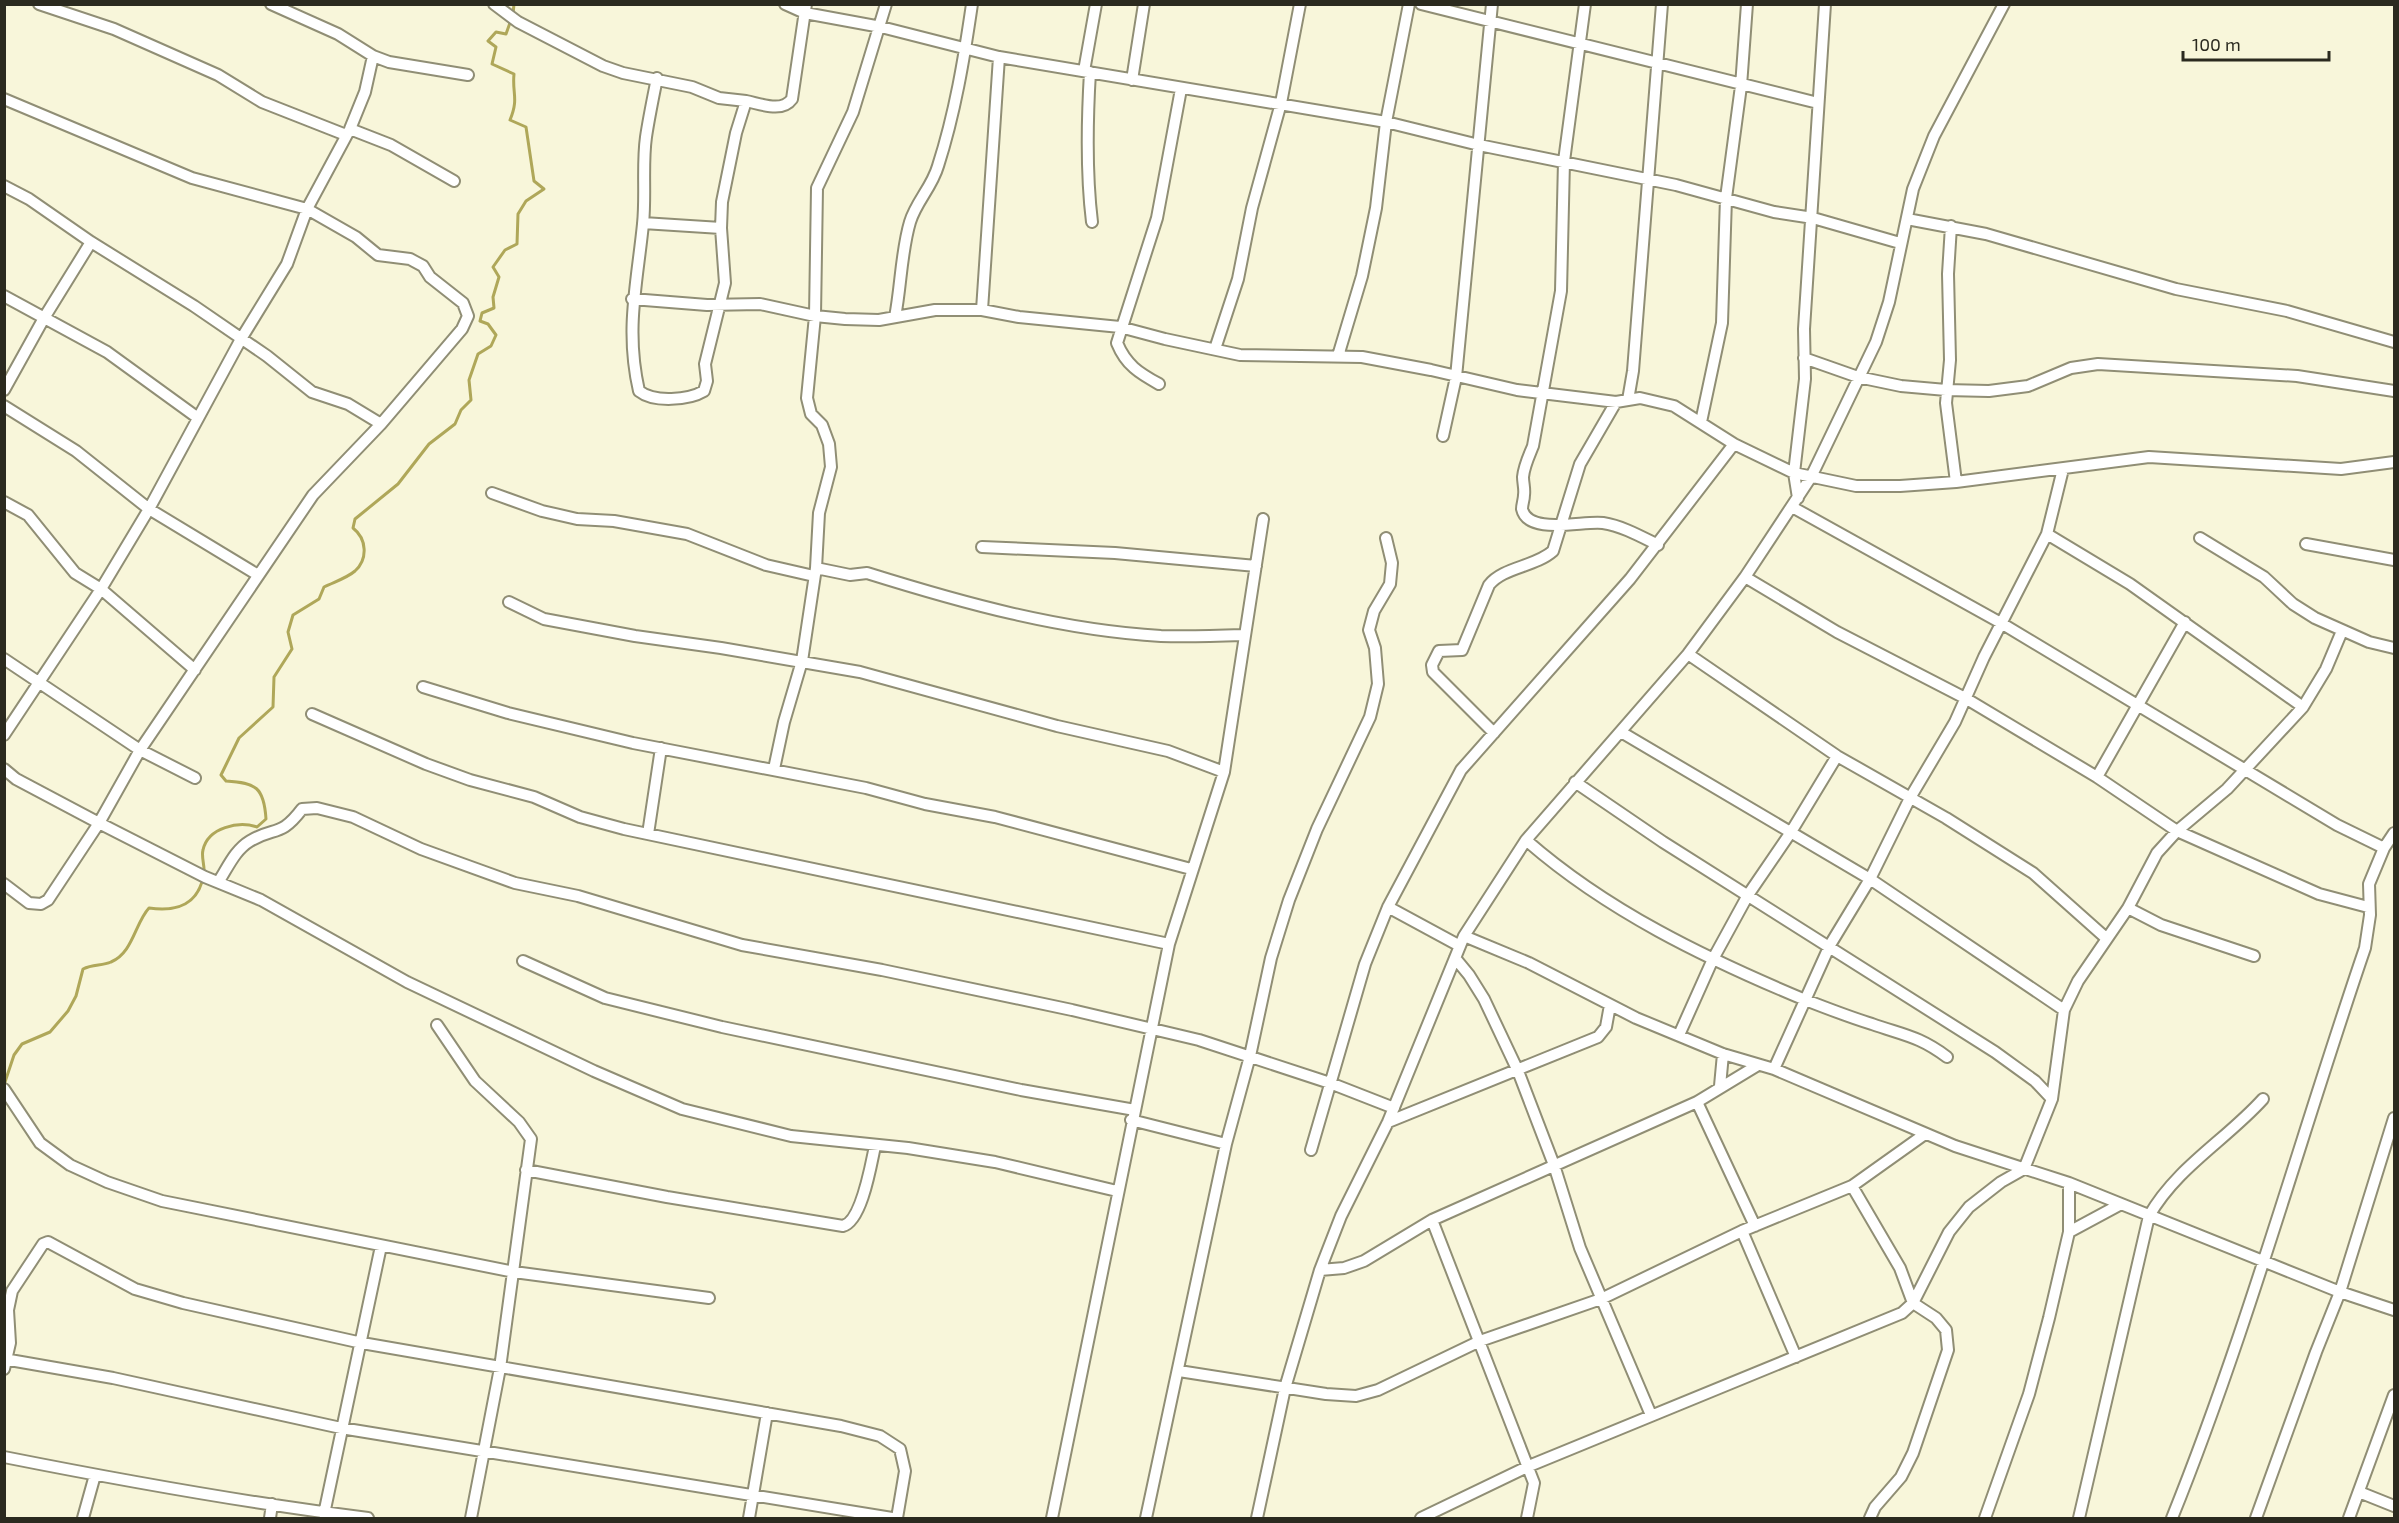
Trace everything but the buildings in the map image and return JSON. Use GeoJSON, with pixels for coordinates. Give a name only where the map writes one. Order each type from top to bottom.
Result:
{"type":"FeatureCollection","features":[{"type":"Feature","properties":{"kind":"street"},"geometry":{"type":"LineString","coordinates":[[39,4],[114,29],[218,75],[262,102],[391,145],[454,181]]}},
{"type":"Feature","properties":{"kind":"street"},"geometry":{"type":"LineString","coordinates":[[271,4],[338,34],[373,56],[420,69],[468,75]]}},
{"type":"Feature","properties":{"kind":"street"},"geometry":{"type":"LineString","coordinates":[[494,4],[518,22],[603,66],[623,73],[657,78],[692,87],[719,98],[781,107],[788,105],[792,99],[805,9]]}},
{"type":"Feature","properties":{"kind":"street"},"geometry":{"type":"LineString","coordinates":[[785,4],[999,57],[1386,122],[1479,145],[1564,161],[1726,198],[1774,212],[1812,218],[1900,243]]}},
{"type":"Feature","properties":{"kind":"street"},"geometry":{"type":"LineString","coordinates":[[774,769],[784,722],[802,661],[815,572],[819,513],[831,467],[829,444],[822,425],[811,414],[807,398],[815,316],[817,188],[853,112],[881,27],[886,4]]}},
{"type":"Feature","properties":{"kind":"street"},"geometry":{"type":"LineString","coordinates":[[895,317],[909,226],[919,202],[931,187],[939,165],[964,70],[972,4]]}},
{"type":"Feature","properties":{"kind":"street"},"geometry":{"type":"LineString","coordinates":[[1092,222],[1088,199],[1087,71],[1096,4]]}},
{"type":"Feature","properties":{"kind":"street"},"geometry":{"type":"LineString","coordinates":[[1132,80],[1144,4]]}},
{"type":"Feature","properties":{"kind":"street"},"geometry":{"type":"LineString","coordinates":[[1215,349],[1238,279],[1252,208],[1281,103],[1300,4]]}},
{"type":"Feature","properties":{"kind":"street"},"geometry":{"type":"LineString","coordinates":[[1338,356],[1362,276],[1376,208],[1386,122],[1409,4]]}},
{"type":"Feature","properties":{"kind":"street"},"geometry":{"type":"LineString","coordinates":[[1421,4],[1741,86],[1818,103]]}},
{"type":"Feature","properties":{"kind":"street"},"geometry":{"type":"LineString","coordinates":[[1443,436],[1456,377],[1492,4]]}},
{"type":"Feature","properties":{"kind":"street"},"geometry":{"type":"LineString","coordinates":[[1585,4],[1564,161],[1561,291],[1533,446],[1526,464],[1522,507],[1525,515],[1534,521],[1563,527],[1584,521],[1605,523],[1627,530],[1658,545]]}},
{"type":"Feature","properties":{"kind":"street"},"geometry":{"type":"LineString","coordinates":[[1628,400],[1633,372],[1662,4]]}},
{"type":"Feature","properties":{"kind":"street"},"geometry":{"type":"LineString","coordinates":[[1701,422],[1722,323],[1726,198],[1741,86],[1747,4]]}},
{"type":"Feature","properties":{"kind":"street"},"geometry":{"type":"LineString","coordinates":[[1795,502],[1794,473],[1805,379],[1804,358],[1825,4]]}},
{"type":"Feature","properties":{"kind":"street"},"geometry":{"type":"LineString","coordinates":[[1257,1518],[1285,1388],[1320,1270],[1341,1216],[1388,1122],[1462,941],[1526,840],[1688,654],[1745,577],[1811,477],[1876,342],[1889,302],[1912,189],[1934,136],[2004,4]]}},
{"type":"Feature","properties":{"kind":"street"},"geometry":{"type":"LineString","coordinates":[[4,735],[100,589],[149,508],[241,339],[287,264],[308,209],[348,132],[365,92],[373,56]]}},
{"type":"Feature","properties":{"kind":"street"},"geometry":{"type":"LineString","coordinates":[[982,310],[999,57]]}},
{"type":"Feature","properties":{"kind":"street"},"geometry":{"type":"LineString","coordinates":[[657,78],[646,138],[643,223],[632,299],[632,344],[637,383],[639,391],[654,398],[688,396],[704,391],[707,381],[705,364],[722,302],[725,263],[721,228],[725,187],[746,101]]}},
{"type":"Feature","properties":{"kind":"street"},"geometry":{"type":"LineString","coordinates":[[1159,384],[1137,372],[1124,360],[1117,343],[1120,327],[1157,218],[1181,89]]}},
{"type":"Feature","properties":{"kind":"street"},"geometry":{"type":"LineString","coordinates":[[4,99],[192,178],[308,209],[356,237],[378,255],[410,259],[423,266],[430,277],[463,303],[468,316],[462,329],[381,424],[313,495],[140,750],[99,823],[48,900],[41,904],[29,903],[4,884]]}},
{"type":"Feature","properties":{"kind":"street"},"geometry":{"type":"LineString","coordinates":[[4,186],[30,199],[91,242],[194,306],[267,356],[312,392],[348,404],[381,424]]}},
{"type":"Feature","properties":{"kind":"street"},"geometry":{"type":"LineString","coordinates":[[1907,219],[1986,234],[2176,289],[2287,311],[2394,342]]}},
{"type":"Feature","properties":{"kind":"street"},"geometry":{"type":"LineString","coordinates":[[643,223],[721,228]]}},
{"type":"Feature","properties":{"kind":"street"},"geometry":{"type":"LineString","coordinates":[[1950,226],[1948,274],[1950,360],[1946,390],[1947,429],[1956,482]]}},
{"type":"Feature","properties":{"kind":"street"},"geometry":{"type":"LineString","coordinates":[[4,390],[44,318],[91,242]]}},
{"type":"Feature","properties":{"kind":"street"},"geometry":{"type":"LineString","coordinates":[[4,296],[107,351],[198,418]]}},
{"type":"Feature","properties":{"kind":"street"},"geometry":{"type":"LineString","coordinates":[[632,299],[707,304],[722,302],[760,304],[844,320],[895,317],[935,310],[982,310],[1019,317],[1120,327],[1215,349],[1263,357],[1338,356],[1383,360],[1517,390],[1616,402],[1640,398],[1674,406],[1734,444],[1794,473],[1856,486],[1956,482],[2149,457],[2341,468],[2394,462]]}},
{"type":"Feature","properties":{"kind":"street"},"geometry":{"type":"LineString","coordinates":[[1804,358],[1858,378],[1901,386],[1946,390],[1989,391],[2028,386],[2071,368],[2098,364],[2297,376],[2394,391]]}},
{"type":"Feature","properties":{"kind":"street"},"geometry":{"type":"LineString","coordinates":[[1494,733],[1433,672],[1432,665],[1439,651],[1462,650],[1489,585],[1495,577],[1545,559],[1554,551],[1580,464],[1616,402]]}},
{"type":"Feature","properties":{"kind":"street"},"geometry":{"type":"LineString","coordinates":[[4,406],[76,451],[149,508],[258,575]]}},
{"type":"Feature","properties":{"kind":"street"},"geometry":{"type":"LineString","coordinates":[[1311,1150],[1365,964],[1388,907],[1461,770],[1658,545],[1734,444]]}},
{"type":"Feature","properties":{"kind":"street"},"geometry":{"type":"LineString","coordinates":[[1774,1069],[1830,945],[1870,879],[1910,798],[1955,722],[2001,623],[2047,534],[2063,469]]}},
{"type":"Feature","properties":{"kind":"street"},"geometry":{"type":"LineString","coordinates":[[492,493],[577,519],[614,521],[687,534],[766,565],[850,575],[867,573],[978,606],[1099,630],[1162,636],[1243,635]]}},
{"type":"Feature","properties":{"kind":"street"},"geometry":{"type":"LineString","coordinates":[[4,502],[28,515],[75,573],[100,589],[195,670]]}},
{"type":"Feature","properties":{"kind":"street"},"geometry":{"type":"LineString","coordinates":[[1795,502],[2337,825],[2384,848]]}},
{"type":"Feature","properties":{"kind":"street"},"geometry":{"type":"LineString","coordinates":[[1052,1518],[1169,944],[1224,771],[1243,635],[1263,519]]}},
{"type":"Feature","properties":{"kind":"street"},"geometry":{"type":"LineString","coordinates":[[2047,534],[2130,584],[2303,707]]}},
{"type":"Feature","properties":{"kind":"street"},"geometry":{"type":"LineString","coordinates":[[1146,1518],[1226,1144],[1250,1056],[1271,958],[1289,900],[1317,829],[1370,717],[1378,684],[1375,648],[1369,630],[1374,611],[1390,584],[1392,563],[1386,538]]}},
{"type":"Feature","properties":{"kind":"street"},"geometry":{"type":"LineString","coordinates":[[2200,538],[2264,577],[2308,614],[2342,632],[2394,648]]}},
{"type":"Feature","properties":{"kind":"street"},"geometry":{"type":"LineString","coordinates":[[2306,544],[2394,560]]}},
{"type":"Feature","properties":{"kind":"street"},"geometry":{"type":"LineString","coordinates":[[982,548],[1115,553],[1256,566]]}},
{"type":"Feature","properties":{"kind":"street"},"geometry":{"type":"LineString","coordinates":[[1745,577],[1837,632],[1965,698],[2097,777],[2177,831],[2319,894],[2368,907]]}},
{"type":"Feature","properties":{"kind":"street"},"geometry":{"type":"LineString","coordinates":[[509,602],[544,619],[635,636],[802,661],[913,685],[1057,726],[1139,744],[1224,771]]}},
{"type":"Feature","properties":{"kind":"street"},"geometry":{"type":"LineString","coordinates":[[2097,777],[2185,622]]}},
{"type":"Feature","properties":{"kind":"street"},"geometry":{"type":"LineString","coordinates":[[1421,1518],[1529,1466],[1902,1313],[1914,1303],[1949,1232],[1969,1207],[2001,1182],[2024,1169],[2052,1099],[2064,1010],[2069,996],[2128,908],[2157,854],[2177,831],[2226,789],[2303,707],[2326,669],[2342,632]]}},
{"type":"Feature","properties":{"kind":"street"},"geometry":{"type":"LineString","coordinates":[[1688,654],[1836,756],[1910,798],[2032,873],[2106,938]]}},
{"type":"Feature","properties":{"kind":"street"},"geometry":{"type":"LineString","coordinates":[[4,659],[140,750],[195,778]]}},
{"type":"Feature","properties":{"kind":"street"},"geometry":{"type":"LineString","coordinates":[[423,687],[508,713],[660,748],[731,763],[774,769],[995,818],[1191,869]]}},
{"type":"Feature","properties":{"kind":"street"},"geometry":{"type":"LineString","coordinates":[[312,714],[358,736],[470,780],[534,797],[580,817],[648,834],[1169,944]]}},
{"type":"Feature","properties":{"kind":"street"},"geometry":{"type":"LineString","coordinates":[[1621,732],[1870,879],[2064,1010]]}},
{"type":"Feature","properties":{"kind":"street"},"geometry":{"type":"LineString","coordinates":[[648,834],[660,748]]}},
{"type":"Feature","properties":{"kind":"street"},"geometry":{"type":"LineString","coordinates":[[1679,1035],[1713,959],[1748,895],[1791,832],[1836,756]]}},
{"type":"Feature","properties":{"kind":"street"},"geometry":{"type":"LineString","coordinates":[[4,769],[16,779],[99,823],[261,900],[407,982],[682,1109],[791,1136],[995,1162],[1117,1191]]}},
{"type":"Feature","properties":{"kind":"street"},"geometry":{"type":"LineString","coordinates":[[1575,782],[1663,842],[1830,945],[1995,1052],[2035,1082],[2052,1099]]}},
{"type":"Feature","properties":{"kind":"street"},"geometry":{"type":"LineString","coordinates":[[219,882],[237,850],[251,840],[279,832],[291,823],[302,809],[317,808],[353,817],[421,849],[515,883],[578,896],[742,945],[893,973],[1072,1010],[1150,1029],[1250,1056],[1394,1108]]}},
{"type":"Feature","properties":{"kind":"street"},"geometry":{"type":"LineString","coordinates":[[2172,1518],[2199,1452],[2265,1263],[2277,1212],[2365,948],[2370,915],[2369,884],[2384,848],[2394,833]]}},
{"type":"Feature","properties":{"kind":"street"},"geometry":{"type":"LineString","coordinates":[[1526,840],[1590,891],[1637,920],[1713,959],[1804,999],[1926,1041],[1947,1057]]}},
{"type":"Feature","properties":{"kind":"street"},"geometry":{"type":"LineString","coordinates":[[1388,907],[1462,941],[1529,963],[1610,1005],[1723,1054],[1774,1069],[1925,1134],[2069,1183],[2265,1263],[2394,1310]]}},
{"type":"Feature","properties":{"kind":"street"},"geometry":{"type":"LineString","coordinates":[[2128,908],[2161,925],[2254,956]]}},
{"type":"Feature","properties":{"kind":"street"},"geometry":{"type":"LineString","coordinates":[[1455,958],[1484,999],[1518,1071],[1554,1165],[1571,1222],[1600,1299],[1651,1415]]}},
{"type":"Feature","properties":{"kind":"street"},"geometry":{"type":"LineString","coordinates":[[523,961],[605,998],[711,1024],[1133,1115],[1226,1144]]}},
{"type":"Feature","properties":{"kind":"street"},"geometry":{"type":"LineString","coordinates":[[1388,1122],[1598,1037],[1606,1027],[1610,1005]]}},
{"type":"Feature","properties":{"kind":"street"},"geometry":{"type":"LineString","coordinates":[[437,1025],[475,1081],[519,1122],[531,1139],[500,1368],[486,1452],[471,1518]]}},
{"type":"Feature","properties":{"kind":"street"},"geometry":{"type":"LineString","coordinates":[[1720,1086],[1723,1054]]}},
{"type":"Feature","properties":{"kind":"street"},"geometry":{"type":"LineString","coordinates":[[1320,1270],[1344,1268],[1364,1261],[1432,1220],[1697,1102],[1758,1065]]}},
{"type":"Feature","properties":{"kind":"street"},"geometry":{"type":"LineString","coordinates":[[4,1089],[40,1143],[70,1164],[107,1182],[162,1201],[514,1272],[709,1298]]}},
{"type":"Feature","properties":{"kind":"street"},"geometry":{"type":"LineString","coordinates":[[2079,1518],[2149,1216],[2161,1195],[2184,1170],[2241,1124],[2263,1099]]}},
{"type":"Feature","properties":{"kind":"street"},"geometry":{"type":"LineString","coordinates":[[1697,1102],[1755,1226]]}},
{"type":"Feature","properties":{"kind":"street"},"geometry":{"type":"LineString","coordinates":[[2256,1518],[2340,1292],[2394,1118]]}},
{"type":"Feature","properties":{"kind":"street"},"geometry":{"type":"LineString","coordinates":[[1179,1371],[1285,1388],[1356,1395],[1378,1390],[1480,1341],[1600,1299],[1742,1231],[1852,1186],[1925,1134]]}},
{"type":"Feature","properties":{"kind":"street"},"geometry":{"type":"LineString","coordinates":[[526,1170],[690,1201],[843,1226],[853,1219],[866,1187],[875,1146]]}},
{"type":"Feature","properties":{"kind":"street"},"geometry":{"type":"LineString","coordinates":[[1985,1518],[2029,1394],[2069,1232],[2069,1183]]}},
{"type":"Feature","properties":{"kind":"street"},"geometry":{"type":"LineString","coordinates":[[1852,1186],[1900,1268],[1914,1303],[1936,1318],[1946,1330],[1948,1350],[1913,1453],[1901,1477],[1875,1507],[1870,1518]]}},
{"type":"Feature","properties":{"kind":"street"},"geometry":{"type":"LineString","coordinates":[[2069,1232],[2121,1204]]}},
{"type":"Feature","properties":{"kind":"street"},"geometry":{"type":"LineString","coordinates":[[1432,1220],[1529,1466],[1534,1483],[1527,1518]]}},
{"type":"Feature","properties":{"kind":"street"},"geometry":{"type":"LineString","coordinates":[[1742,1231],[1796,1357]]}},
{"type":"Feature","properties":{"kind":"street"},"geometry":{"type":"LineString","coordinates":[[892,1518],[752,1497],[341,1428],[113,1378],[5,1362],[10,1343],[8,1310],[12,1291],[43,1244],[48,1242],[135,1289],[183,1303],[362,1343],[841,1426],[880,1436],[900,1449],[905,1471],[897,1518]]}},
{"type":"Feature","properties":{"kind":"street"},"geometry":{"type":"LineString","coordinates":[[324,1514],[381,1246]]}},
{"type":"Feature","properties":{"kind":"street"},"geometry":{"type":"LineString","coordinates":[[2349,1518],[2394,1395]]}},
{"type":"Feature","properties":{"kind":"street"},"geometry":{"type":"LineString","coordinates":[[749,1518],[767,1413]]}},
{"type":"Feature","properties":{"kind":"street"},"geometry":{"type":"LineString","coordinates":[[4,1457],[324,1514],[367,1518]]}},
{"type":"Feature","properties":{"kind":"street"},"geometry":{"type":"LineString","coordinates":[[83,1518],[95,1475]]}},
{"type":"Feature","properties":{"kind":"street"},"geometry":{"type":"LineString","coordinates":[[2359,1492],[2394,1506]]}},
{"type":"Feature","properties":{"kind":"street"},"geometry":{"type":"LineString","coordinates":[[270,1518],[272,1504]]}},
{"type":"Feature","properties":{"kind":"waterway"},"geometry":{"type":"LineString","coordinates":[[513,14],[514,4]]}},
{"type":"Feature","properties":{"kind":"waterway"},"geometry":{"type":"LineString","coordinates":[[4,1085],[14,1055],[22,1044],[50,1032],[68,1011],[76,996],[83,969],[118,958],[129,945],[149,908],[177,907],[185,904],[197,893],[204,870],[203,850],[211,836],[233,826],[257,827],[266,819],[263,800],[257,789],[245,783],[226,781],[221,775],[239,738],[273,707],[274,677],[292,649],[288,632],[293,615],[319,599],[324,587],[355,571],[364,555],[361,538],[353,528],[355,519],[398,484],[429,444],[455,424],[461,410],[471,400],[469,380],[478,354],[491,346],[496,335],[488,324],[480,321],[482,313],[494,308],[493,297],[499,277],[493,267],[505,250],[517,244],[518,214],[526,201],[544,189],[534,181],[526,127],[510,120],[515,101],[514,74],[492,64],[496,47],[488,41],[496,32],[506,34],[511,20]]}}]}
